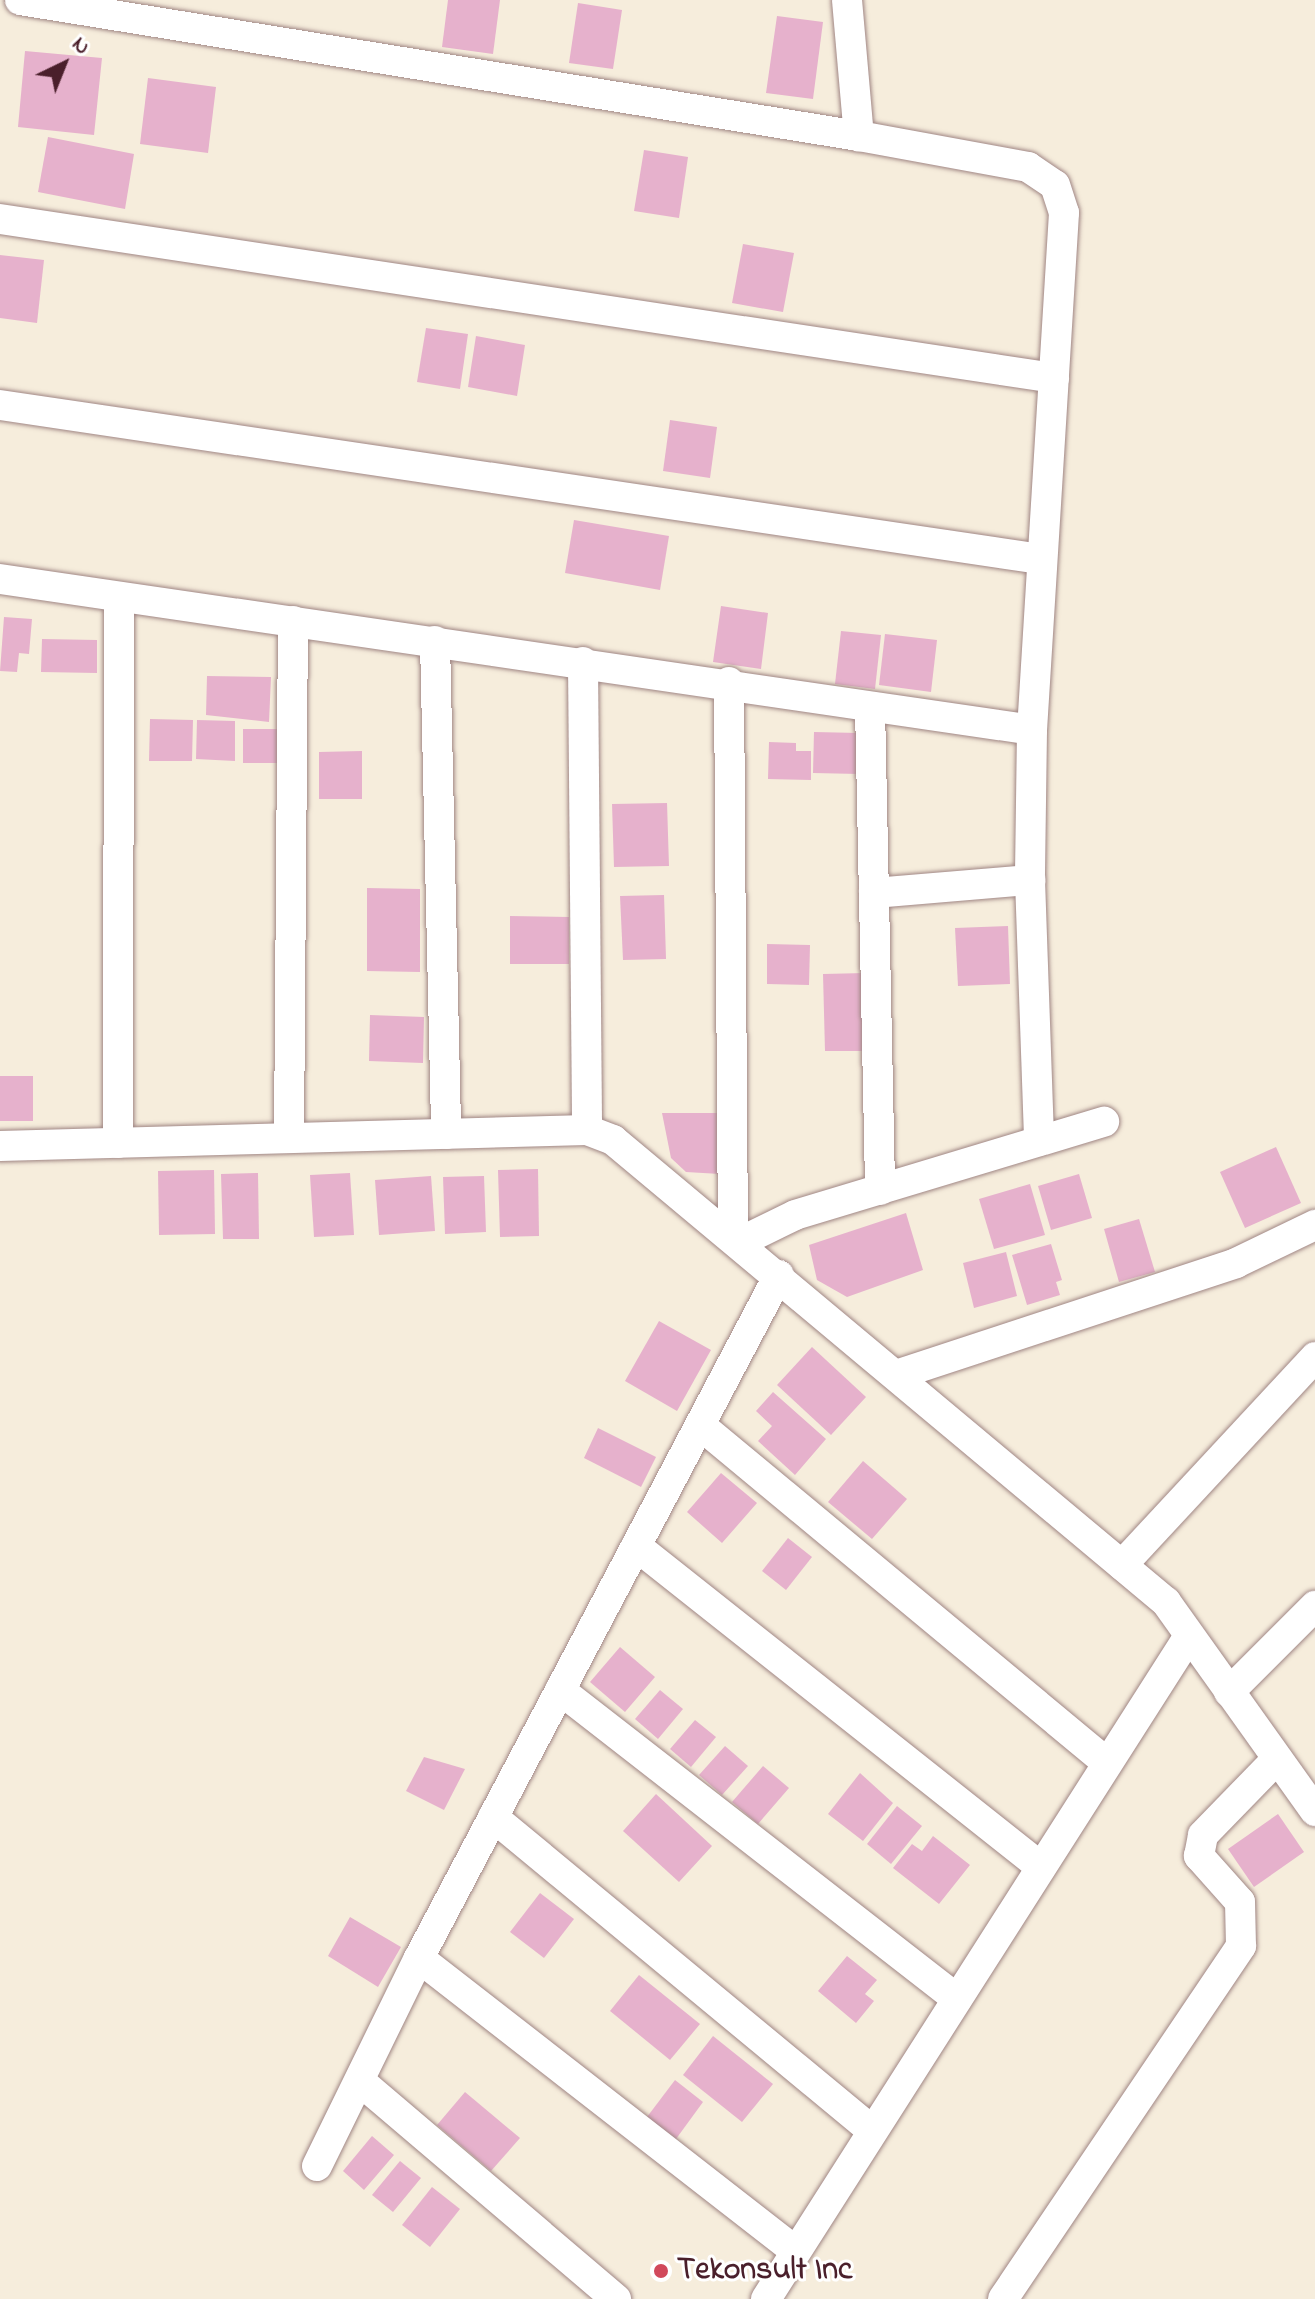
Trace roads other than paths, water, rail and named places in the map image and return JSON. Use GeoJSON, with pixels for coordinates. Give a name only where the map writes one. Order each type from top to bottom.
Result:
{"type":"FeatureCollection","features":[{"type":"Feature","properties":{"kind":"street"},"geometry":{"type":"LineString","coordinates":[[20,0],[859,136],[1028,167],[1055,185],[1064,213],[1040,559],[1032,730],[1030,880],[1039,1141]]}},
{"type":"Feature","properties":{"kind":"street"},"geometry":{"type":"LineString","coordinates":[[847,0],[859,136]]}},
{"type":"Feature","properties":{"kind":"street"},"geometry":{"type":"LineString","coordinates":[[0,219],[1054,378]]}},
{"type":"Feature","properties":{"kind":"street"},"geometry":{"type":"LineString","coordinates":[[0,405],[1040,559]]}},
{"type":"Feature","properties":{"kind":"street"},"geometry":{"type":"LineString","coordinates":[[0,579],[729,682],[870,707],[1032,730]]}},
{"type":"Feature","properties":{"kind":"street"},"geometry":{"type":"LineString","coordinates":[[118,1143],[119,597]]}},
{"type":"Feature","properties":{"kind":"street"},"geometry":{"type":"LineString","coordinates":[[289,1138],[293,621]]}},
{"type":"Feature","properties":{"kind":"street"},"geometry":{"type":"LineString","coordinates":[[435,641],[446,1134]]}},
{"type":"Feature","properties":{"kind":"street"},"geometry":{"type":"LineString","coordinates":[[583,662],[587,1130]]}},
{"type":"Feature","properties":{"kind":"street"},"geometry":{"type":"LineString","coordinates":[[729,682],[737,1239]]}},
{"type":"Feature","properties":{"kind":"street"},"geometry":{"type":"LineString","coordinates":[[870,707],[880,1190]]}},
{"type":"Feature","properties":{"kind":"street"},"geometry":{"type":"LineString","coordinates":[[874,893],[1030,880]]}},
{"type":"Feature","properties":{"kind":"street"},"geometry":{"type":"LineString","coordinates":[[737,1239],[795,1215],[1104,1122]]}},
{"type":"Feature","properties":{"kind":"street"},"geometry":{"type":"LineString","coordinates":[[0,1146],[587,1130],[613,1140],[737,1239],[1166,1602],[1315,1811]]}},
{"type":"Feature","properties":{"kind":"street"},"geometry":{"type":"LineString","coordinates":[[896,1375],[1236,1263],[1315,1225]]}},
{"type":"Feature","properties":{"kind":"street"},"geometry":{"type":"LineString","coordinates":[[317,2166],[361,2082],[419,1958],[779,1275]]}},
{"type":"Feature","properties":{"kind":"street"},"geometry":{"type":"LineString","coordinates":[[1122,1565],[1315,1357]]}},
{"type":"Feature","properties":{"kind":"street"},"geometry":{"type":"LineString","coordinates":[[700,1425],[1106,1762]]}},
{"type":"Feature","properties":{"kind":"street"},"geometry":{"type":"LineString","coordinates":[[636,1546],[1041,1867]]}},
{"type":"Feature","properties":{"kind":"street"},"geometry":{"type":"LineString","coordinates":[[1229,1692],[1315,1606]]}},
{"type":"Feature","properties":{"kind":"street"},"geometry":{"type":"LineString","coordinates":[[766,2299],[1189,1636]]}},
{"type":"Feature","properties":{"kind":"street"},"geometry":{"type":"LineString","coordinates":[[560,1690],[957,1999]]}},
{"type":"Feature","properties":{"kind":"street"},"geometry":{"type":"LineString","coordinates":[[1003,2299],[1241,1946],[1240,1902],[1199,1856],[1203,1835],[1277,1759]]}},
{"type":"Feature","properties":{"kind":"street"},"geometry":{"type":"LineString","coordinates":[[493,1817],[872,2131]]}},
{"type":"Feature","properties":{"kind":"street"},"geometry":{"type":"LineString","coordinates":[[419,1958],[796,2251]]}},
{"type":"Feature","properties":{"kind":"street"},"geometry":{"type":"LineString","coordinates":[[361,2082],[616,2299]]}},
{"type":"Feature","properties":{"kind":"place","name":"Tekonsult Inc"},"geometry":{"type":"Point","coordinates":[661,2271]}}]}
